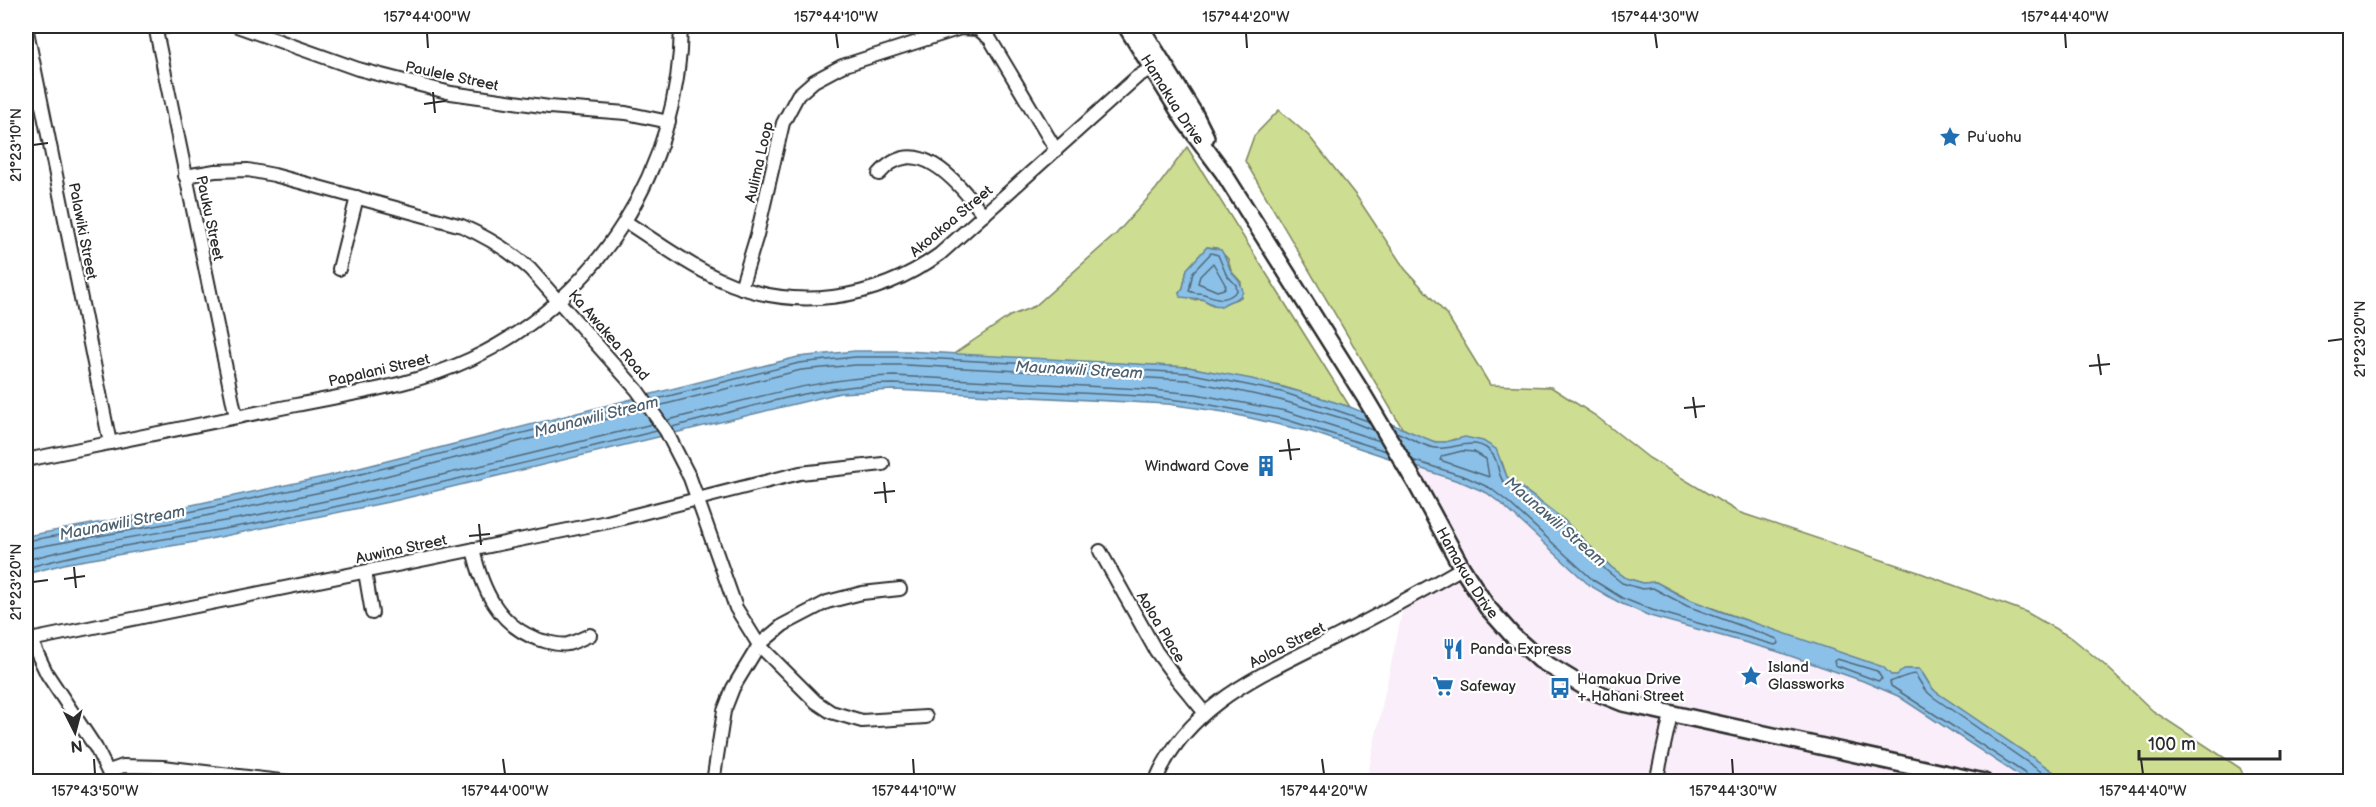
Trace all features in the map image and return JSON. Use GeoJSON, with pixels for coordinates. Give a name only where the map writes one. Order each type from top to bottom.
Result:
{"type":"FeatureCollection","features":[{"type":"Feature","properties":{"kind":"main road","name":"Hamakua Drive"},"geometry":{"type":"LineString","coordinates":[[1126,26],[1195,115],[1223,172],[1364,396],[1476,591],[1499,621],[1540,660],[1572,680],[1605,696],[1641,708],[1984,782]]}},
{"type":"Feature","properties":{"kind":"main road","name":"Hamakua Drive"},"geometry":{"type":"LineString","coordinates":[[1140,26],[1157,64]]}},
{"type":"Feature","properties":{"kind":"street","name":"Palawiki Street"},"geometry":{"type":"LineString","coordinates":[[26,26],[110,443]]}},
{"type":"Feature","properties":{"kind":"street"},"geometry":{"type":"LineString","coordinates":[[156,27],[171,26]]}},
{"type":"Feature","properties":{"kind":"street","name":"Paulele Street"},"geometry":{"type":"LineString","coordinates":[[237,26],[358,69],[451,93],[538,106],[618,112],[669,122]]}},
{"type":"Feature","properties":{"kind":"street","name":"Papalani Street"},"geometry":{"type":"LineString","coordinates":[[26,460],[405,382],[450,368],[511,337],[559,301],[597,261],[626,222],[656,162],[669,122],[678,73],[681,26]]}},
{"type":"Feature","properties":{"kind":"street","name":"Pauku Street"},"geometry":{"type":"LineString","coordinates":[[156,27],[236,417]]}},
{"type":"Feature","properties":{"kind":"street","name":"Aulima Loop"},"geometry":{"type":"LineString","coordinates":[[741,288],[757,235],[783,123],[792,104],[806,88],[832,71],[956,29],[967,27],[978,29],[990,39],[1056,150]]}},
{"type":"Feature","properties":{"kind":"street","name":"Akoakoa Street"},"geometry":{"type":"LineString","coordinates":[[626,222],[705,272],[741,288],[799,298],[832,298],[865,292],[896,280],[926,264],[1137,77],[1157,64]]}},
{"type":"Feature","properties":{"kind":"street"},"geometry":{"type":"LineString","coordinates":[[879,174],[890,164],[902,159],[918,159],[933,164],[949,174],[984,215]]}},
{"type":"Feature","properties":{"kind":"street","name":"Ka Awakea Road"},"geometry":{"type":"LineString","coordinates":[[185,176],[224,170],[248,170],[462,226],[485,236],[514,255],[559,301],[641,394],[675,448],[699,500],[736,608],[759,645],[809,695],[831,712],[862,721],[926,717]]}},
{"type":"Feature","properties":{"kind":"street"},"geometry":{"type":"LineString","coordinates":[[339,269],[357,197]]}},
{"type":"Feature","properties":{"kind":"street","name":"Auwina Street"},"geometry":{"type":"LineString","coordinates":[[28,635],[365,572],[607,522],[800,473],[883,464]]}},
{"type":"Feature","properties":{"kind":"street"},"geometry":{"type":"LineString","coordinates":[[473,549],[479,576],[490,600],[518,629],[532,637],[556,644],[567,644],[590,636]]}},
{"type":"Feature","properties":{"kind":"street","name":"Aoloa Place"},"geometry":{"type":"LineString","coordinates":[[1100,551],[1156,651],[1174,677],[1204,712]]}},
{"type":"Feature","properties":{"kind":"street","name":"Aoloa Street"},"geometry":{"type":"LineString","coordinates":[[1155,782],[1180,737],[1204,712],[1240,686],[1390,609],[1462,568]]}},
{"type":"Feature","properties":{"kind":"street"},"geometry":{"type":"LineString","coordinates":[[365,572],[372,613]]}},
{"type":"Feature","properties":{"kind":"street"},"geometry":{"type":"LineString","coordinates":[[713,782],[724,711],[733,688],[759,645],[783,625],[826,602],[862,593],[900,589]]}},
{"type":"Feature","properties":{"kind":"street"},"geometry":{"type":"LineString","coordinates":[[28,635],[47,674],[111,776],[123,766],[163,767],[289,782]]}},
{"type":"Feature","properties":{"kind":"street"},"geometry":{"type":"LineString","coordinates":[[1656,782],[1671,714]]}},
{"type":"Feature","properties":{"kind":"shaded area"},"geometry":{"type":"Polygon","coordinates":[[[1412,467],[1464,483],[1487,493],[1589,585],[1619,603],[1650,616],[1805,660],[1882,689],[1898,696],[2027,781],[1366,782],[1406,594],[1464,557],[1412,467]]]}},
{"type":"Feature","properties":{"kind":"green space"},"geometry":{"type":"Polygon","coordinates":[[[1279,110],[1309,136],[1357,197],[1405,269],[1447,315],[1490,385],[1551,387],[1596,416],[1649,458],[1738,512],[1918,572],[2026,612],[2072,638],[2107,667],[2153,711],[2240,768],[2246,781],[2067,781],[1936,692],[1919,669],[1905,669],[1897,675],[1891,675],[1690,600],[1656,582],[1643,583],[1626,578],[1611,567],[1564,520],[1507,477],[1502,462],[1455,439],[1434,442],[1402,428],[1245,161],[1254,136],[1279,110]]]}},
{"type":"Feature","properties":{"kind":"green space"},"geometry":{"type":"Polygon","coordinates":[[[1187,147],[1350,407],[1284,387],[1188,367],[952,355],[1010,316],[1035,306],[1116,234],[1156,189],[1187,147]],[[1207,247],[1187,269],[1183,288],[1179,293],[1193,300],[1202,299],[1213,305],[1221,306],[1241,297],[1241,282],[1231,271],[1228,259],[1217,248],[1207,247]]]}},
{"type":"Feature","properties":{"kind":"water"},"geometry":{"type":"Polygon","coordinates":[[[1207,247],[1221,250],[1242,288],[1243,292],[1239,297],[1222,306],[1202,299],[1180,297],[1179,293],[1183,288],[1187,269],[1207,247]]]}},
{"type":"Feature","properties":{"kind":"water","name":"Maunawili Stream"},"geometry":{"type":"Polygon","coordinates":[[[855,351],[906,351],[1188,367],[1252,379],[1315,396],[1350,407],[1435,442],[1465,437],[1483,441],[1496,449],[1507,477],[1564,520],[1611,567],[1626,578],[1643,583],[1656,582],[1681,596],[1719,611],[1883,667],[1891,675],[1897,675],[1904,669],[1919,669],[1936,692],[2067,781],[2027,781],[1898,696],[1863,681],[1776,651],[1650,616],[1620,603],[1589,585],[1504,506],[1487,493],[1464,483],[1311,432],[1224,412],[1168,404],[894,390],[840,393],[398,500],[195,542],[68,563],[26,574],[26,536],[173,509],[328,476],[798,357],[855,351]]]}},
{"type":"Feature","properties":{"kind":"place","name":"Puʻuohu"},"geometry":{"type":"Point","coordinates":[1950,137]}},
{"type":"Feature","properties":{"kind":"place","name":"Windward Cove"},"geometry":{"type":"Point","coordinates":[1266,466]}},
{"type":"Feature","properties":{"kind":"place","name":"Panda Express"},"geometry":{"type":"Point","coordinates":[1453,649]}},
{"type":"Feature","properties":{"kind":"place","name":"Island Glassworks"},"geometry":{"type":"Point","coordinates":[1751,676]}},
{"type":"Feature","properties":{"kind":"place","name":"Safeway"},"geometry":{"type":"Point","coordinates":[1443,686]}},
{"type":"Feature","properties":{"kind":"place","name":"Hamakua Drive + Hahani Street"},"geometry":{"type":"Point","coordinates":[1560,688]}}]}
